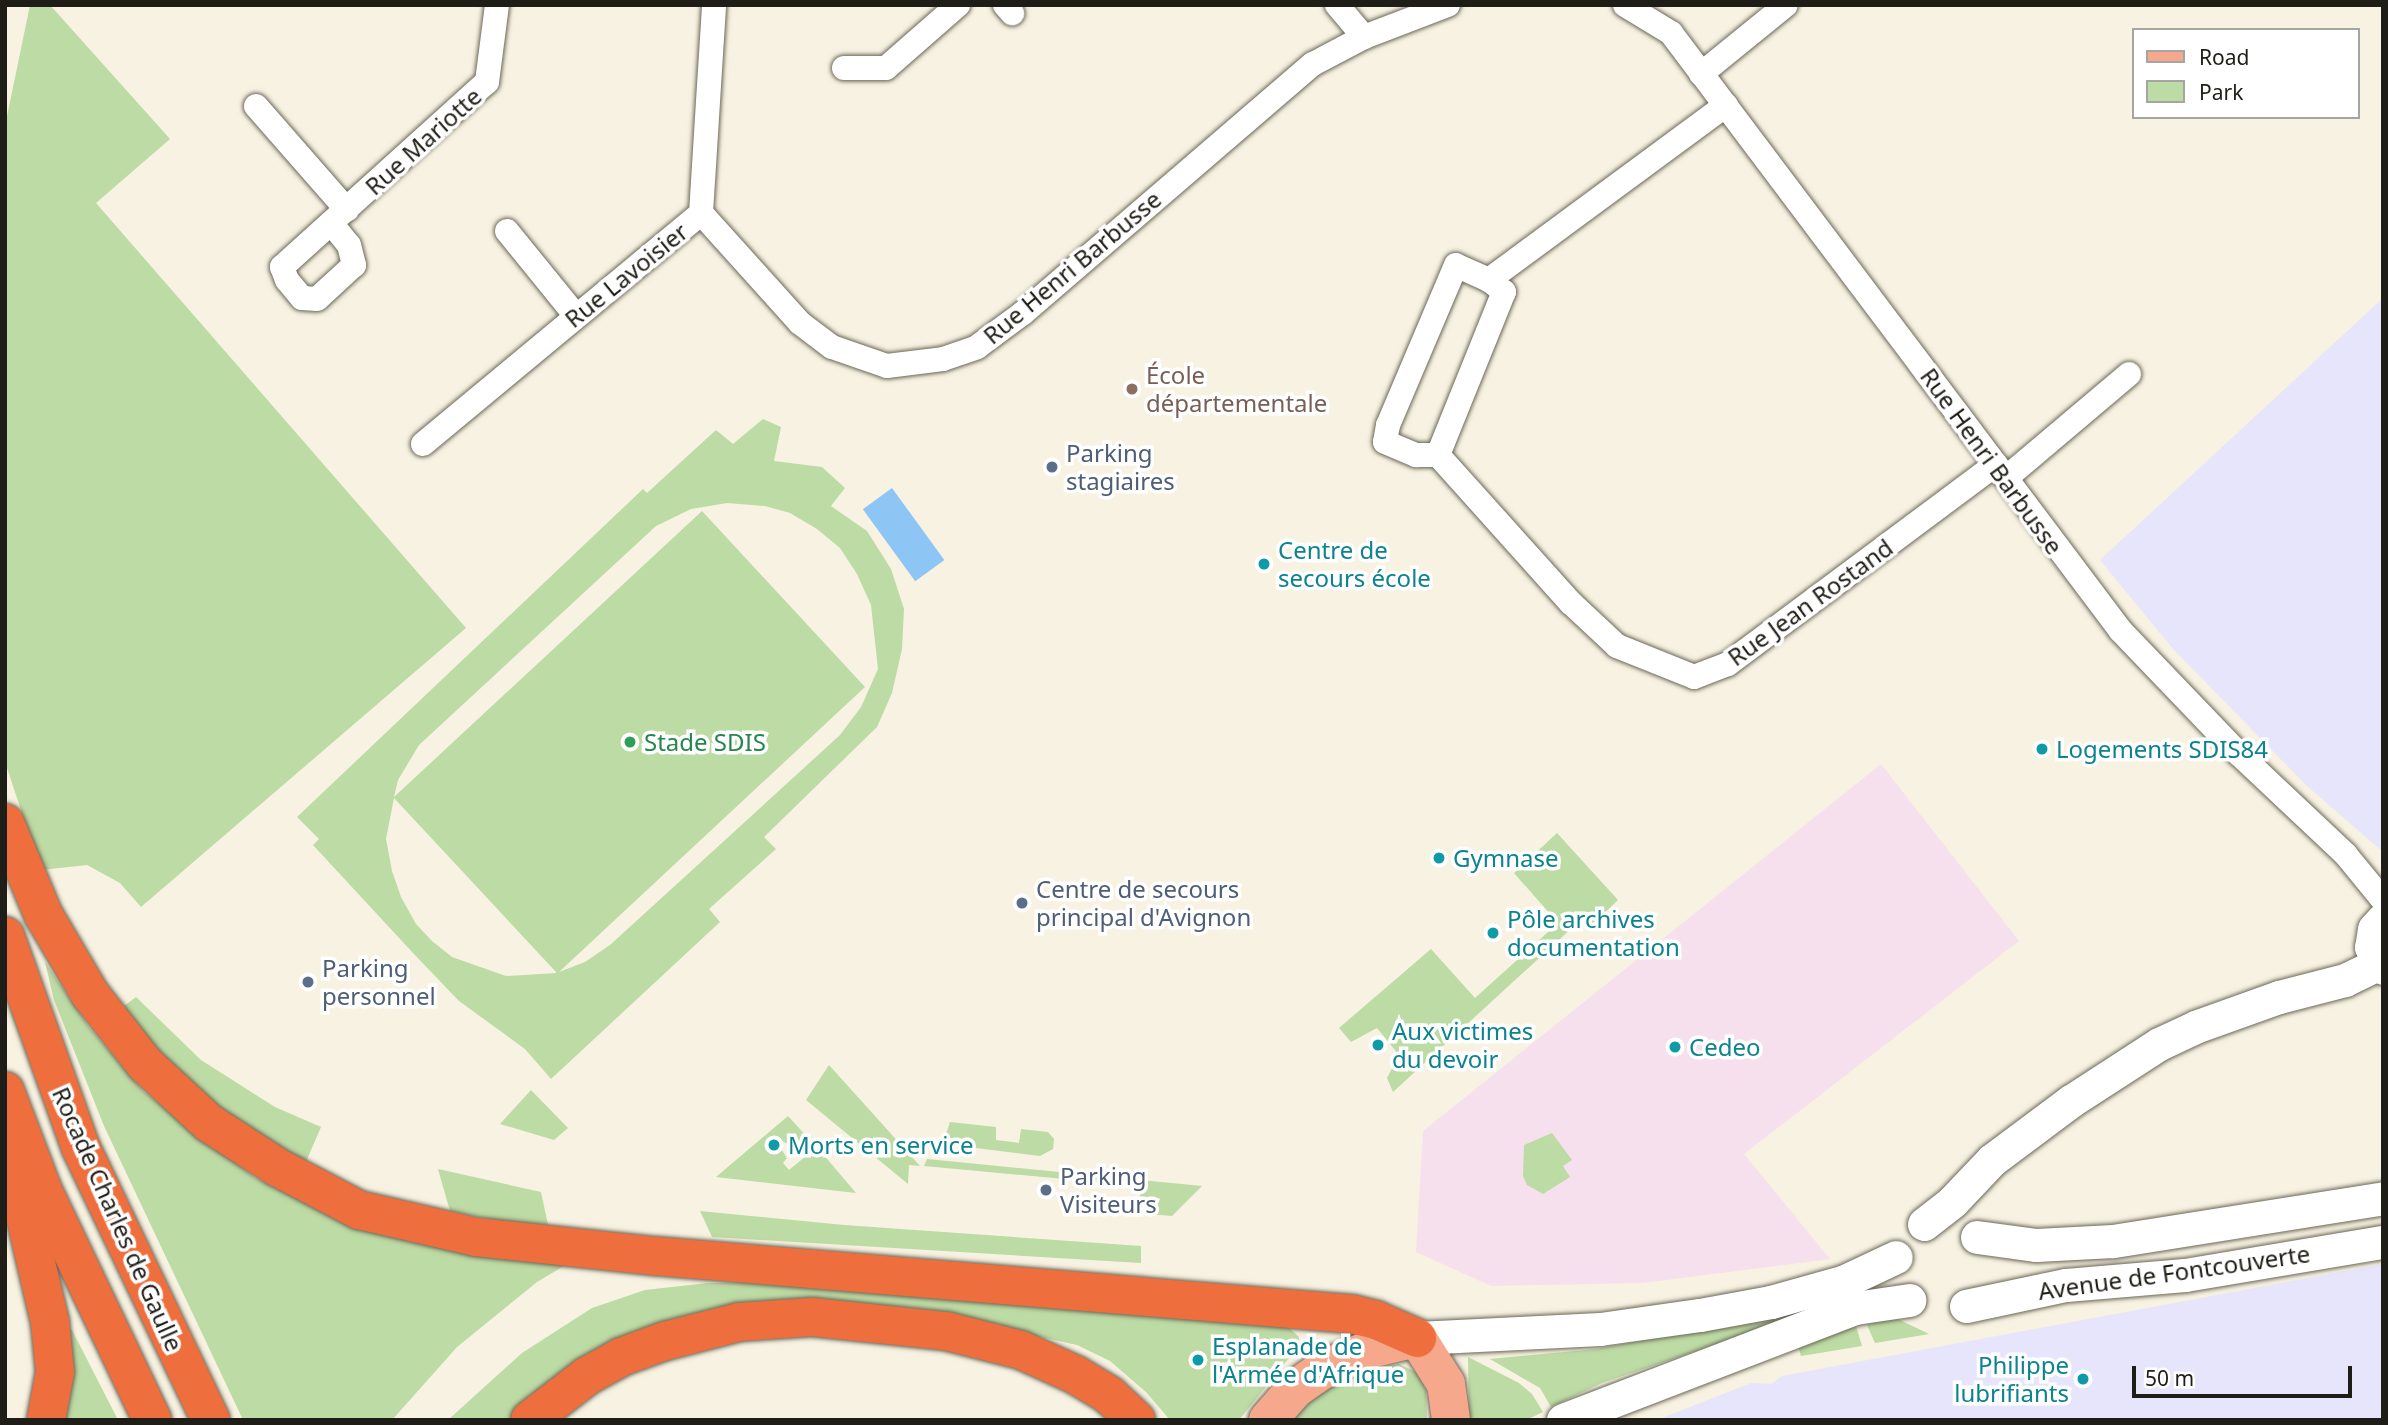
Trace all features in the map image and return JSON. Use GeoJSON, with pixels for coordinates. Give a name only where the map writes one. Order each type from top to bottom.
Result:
{"type":"FeatureCollection","features":[{"type":"Feature","properties":{"kind":"highway"},"geometry":{"type":"LineString","coordinates":[[5,823],[43,914],[90,994],[145,1064],[209,1123],[277,1167],[359,1210],[476,1237],[655,1256],[1352,1314],[1376,1320],[1417,1338]]}},
{"type":"Feature","properties":{"kind":"highway","name":"Rocade Charles de Gaulle"},"geometry":{"type":"LineString","coordinates":[[5,936],[81,1148],[211,1420]]}},
{"type":"Feature","properties":{"kind":"highway"},"geometry":{"type":"LineString","coordinates":[[5,1091],[43,1191],[152,1420]]}},
{"type":"Feature","properties":{"kind":"highway"},"geometry":{"type":"LineString","coordinates":[[5,1158],[23,1206],[50,1322],[55,1372],[46,1420]]}},
{"type":"Feature","properties":{"kind":"highway"},"geometry":{"type":"LineString","coordinates":[[530,1420],[587,1376],[621,1357],[665,1340],[739,1322],[812,1317],[946,1331],[1021,1350],[1076,1375],[1109,1395],[1136,1420]]}},
{"type":"Feature","properties":{"kind":"main road"},"geometry":{"type":"LineString","coordinates":[[1924,1224],[1949,1221],[1974,1235],[1985,1251],[1985,1282],[1978,1296],[1955,1312],[1930,1312],[1909,1300],[1899,1288],[1895,1273],[1901,1243],[1924,1224],[1953,1201],[1983,1169],[2071,1101],[2159,1044],[2195,1027],[2279,997],[2345,981],[2381,966],[2373,956],[2371,938],[2383,919]]}},
{"type":"Feature","properties":{"kind":"main road"},"geometry":{"type":"LineString","coordinates":[[1974,1235],[1983,1169]]}},
{"type":"Feature","properties":{"kind":"main road","name":"Avenue de Fontcouverte"},"geometry":{"type":"LineString","coordinates":[[1974,1235],[2036,1245],[2113,1241],[2383,1198]]}},
{"type":"Feature","properties":{"kind":"main road","name":"Avenue de Fontcouverte"},"geometry":{"type":"LineString","coordinates":[[1966,1306],[2066,1285],[2185,1275],[2383,1242]]}},
{"type":"Feature","properties":{"kind":"main road"},"geometry":{"type":"LineString","coordinates":[[1268,1420],[1295,1389],[1322,1370],[1370,1349],[1417,1338],[1600,1329],[1700,1315],[1770,1302],[1833,1284],[1896,1258]]}},
{"type":"Feature","properties":{"kind":"main road"},"geometry":{"type":"LineString","coordinates":[[1583,1415],[1855,1308],[1909,1300]]}},
{"type":"Feature","properties":{"kind":"main road"},"geometry":{"type":"LineString","coordinates":[[1417,1338],[1446,1384],[1451,1420]]}},
{"type":"Feature","properties":{"kind":"street","name":"Rue Mariotte"},"geometry":{"type":"LineString","coordinates":[[256,106],[339,217],[487,82],[497,5]]}},
{"type":"Feature","properties":{"kind":"street","name":"Rue Lavoisier"},"geometry":{"type":"LineString","coordinates":[[423,444],[701,213],[714,5]]}},
{"type":"Feature","properties":{"kind":"street"},"geometry":{"type":"LineString","coordinates":[[844,68],[886,68],[958,5]]}},
{"type":"Feature","properties":{"kind":"street"},"geometry":{"type":"LineString","coordinates":[[1337,5],[1364,37]]}},
{"type":"Feature","properties":{"kind":"street","name":"Rue Henri Barbusse"},"geometry":{"type":"LineString","coordinates":[[701,213],[800,323],[832,348],[887,366],[943,359],[976,347],[1023,313],[1313,64],[1364,37],[1448,5]]}},
{"type":"Feature","properties":{"kind":"street","name":"Rue Henri Barbusse"},"geometry":{"type":"LineString","coordinates":[[1625,5],[1671,33],[2120,631],[2239,754],[2346,855],[2383,900]]}},
{"type":"Feature","properties":{"kind":"street"},"geometry":{"type":"LineString","coordinates":[[1702,74],[1786,5]]}},
{"type":"Feature","properties":{"kind":"street"},"geometry":{"type":"LineString","coordinates":[[1489,280],[1726,105]]}},
{"type":"Feature","properties":{"kind":"street"},"geometry":{"type":"LineString","coordinates":[[507,231],[576,316]]}},
{"type":"Feature","properties":{"kind":"street"},"geometry":{"type":"LineString","coordinates":[[1456,265],[1489,280],[1504,292],[1438,455],[1416,455],[1385,442],[1388,425],[1456,265]]}},
{"type":"Feature","properties":{"kind":"street","name":"Rue Jean Rostand"},"geometry":{"type":"LineString","coordinates":[[1438,455],[1571,603],[1617,646],[1694,677],[1728,664],[2001,471],[2129,374]]}},
{"type":"Feature","properties":{"kind":"shaded area"},"geometry":{"type":"Polygon","coordinates":[[[2383,298],[2383,852],[2308,787],[2173,649],[2100,560],[2383,298]]]}},
{"type":"Feature","properties":{"kind":"shaded area"},"geometry":{"type":"Polygon","coordinates":[[[1881,764],[2019,941],[1744,1154],[1830,1259],[1643,1283],[1491,1286],[1416,1252],[1423,1131],[1881,764]]]}},
{"type":"Feature","properties":{"kind":"shaded area"},"geometry":{"type":"Polygon","coordinates":[[[2383,1264],[2383,1420],[1657,1420],[1751,1383],[1771,1384],[1782,1376],[2383,1264]]]}},
{"type":"Feature","properties":{"kind":"green space"},"geometry":{"type":"Polygon","coordinates":[[[30,5],[50,5],[170,139],[96,203],[466,628],[141,907],[120,883],[87,865],[41,870],[5,762],[5,126],[30,5]]]}},
{"type":"Feature","properties":{"kind":"green space"},"geometry":{"type":"Polygon","coordinates":[[[763,419],[781,427],[774,461],[822,467],[845,488],[831,506],[867,531],[891,569],[904,609],[902,649],[892,693],[877,727],[764,837],[776,849],[709,909],[720,922],[551,1079],[525,1049],[459,1001],[313,845],[319,839],[297,817],[643,489],[647,493],[716,430],[733,444],[763,419]],[[727,503],[691,509],[656,526],[419,745],[398,780],[394,797],[702,511],[865,687],[559,972],[585,962],[610,945],[840,735],[861,707],[878,669],[871,605],[857,574],[840,548],[817,529],[790,513],[765,506],[727,503]],[[394,798],[386,839],[392,871],[401,897],[416,924],[452,957],[506,976],[556,973],[556,972],[394,798]]]}},
{"type":"Feature","properties":{"kind":"green space"},"geometry":{"type":"Polygon","coordinates":[[[1557,833],[1618,900],[1593,924],[1585,916],[1393,1092],[1387,1078],[1399,1055],[1377,1028],[1351,1042],[1339,1028],[1431,949],[1475,998],[1558,923],[1514,873],[1557,833]]]}},
{"type":"Feature","properties":{"kind":"green space"},"geometry":{"type":"Polygon","coordinates":[[[45,962],[89,1027],[143,1091],[255,1178],[322,1210],[569,1263],[537,1282],[457,1347],[392,1420],[243,1420],[104,1126],[54,1000],[45,962]]]}},
{"type":"Feature","properties":{"kind":"green space"},"geometry":{"type":"Polygon","coordinates":[[[136,997],[201,1060],[275,1107],[321,1127],[305,1164],[232,1122],[116,1012],[136,997]]]}},
{"type":"Feature","properties":{"kind":"green space"},"geometry":{"type":"Polygon","coordinates":[[[829,1065],[920,1166],[909,1165],[908,1184],[806,1100],[829,1065]]]}},
{"type":"Feature","properties":{"kind":"green space"},"geometry":{"type":"Polygon","coordinates":[[[531,1090],[568,1128],[554,1140],[500,1124],[531,1090]]]}},
{"type":"Feature","properties":{"kind":"green space"},"geometry":{"type":"Polygon","coordinates":[[[788,1116],[810,1140],[795,1152],[782,1141],[778,1144],[787,1158],[783,1163],[789,1170],[817,1147],[856,1193],[716,1177],[788,1116]]]}},
{"type":"Feature","properties":{"kind":"green space"},"geometry":{"type":"Polygon","coordinates":[[[950,1122],[996,1127],[996,1140],[1019,1143],[1021,1129],[1048,1132],[1054,1139],[1053,1149],[1040,1156],[960,1146],[946,1134],[950,1122]]]}},
{"type":"Feature","properties":{"kind":"green space"},"geometry":{"type":"Polygon","coordinates":[[[1552,1133],[1572,1160],[1563,1166],[1570,1177],[1543,1194],[1527,1185],[1523,1176],[1524,1145],[1552,1133]]]}},
{"type":"Feature","properties":{"kind":"green space"},"geometry":{"type":"Polygon","coordinates":[[[927,1159],[1202,1186],[1172,1216],[1138,1213],[1141,1186],[924,1166],[927,1159]]]}},
{"type":"Feature","properties":{"kind":"green space"},"geometry":{"type":"Polygon","coordinates":[[[438,1169],[541,1192],[548,1225],[499,1221],[450,1211],[438,1169]]]}},
{"type":"Feature","properties":{"kind":"green space"},"geometry":{"type":"Polygon","coordinates":[[[700,1211],[844,1225],[1141,1246],[1141,1263],[712,1237],[700,1211]]]}},
{"type":"Feature","properties":{"kind":"green space"},"geometry":{"type":"Polygon","coordinates":[[[814,1281],[1283,1322],[1299,1337],[1298,1347],[1239,1420],[1170,1420],[1146,1392],[1110,1361],[1077,1345],[1018,1332],[830,1303],[528,1401],[509,1420],[448,1420],[522,1353],[592,1308],[645,1290],[708,1283],[814,1281]]]}},
{"type":"Feature","properties":{"kind":"green space"},"geometry":{"type":"Polygon","coordinates":[[[1789,1313],[1790,1319],[1602,1383],[1551,1407],[1540,1388],[1490,1359],[1596,1349],[1789,1313]]]}},
{"type":"Feature","properties":{"kind":"green space"},"geometry":{"type":"Polygon","coordinates":[[[1890,1316],[1929,1334],[1875,1343],[1867,1325],[1890,1316]]]}},
{"type":"Feature","properties":{"kind":"green space"},"geometry":{"type":"Polygon","coordinates":[[[1856,1326],[1862,1346],[1801,1356],[1798,1346],[1856,1326]]]}},
{"type":"Feature","properties":{"kind":"green space"},"geometry":{"type":"Polygon","coordinates":[[[64,1330],[72,1330],[118,1420],[61,1420],[64,1330]]]}},
{"type":"Feature","properties":{"kind":"green space"},"geometry":{"type":"Polygon","coordinates":[[[1468,1357],[1519,1383],[1532,1394],[1543,1412],[1526,1420],[1469,1420],[1468,1357]]]}},
{"type":"Feature","properties":{"kind":"green space"},"geometry":{"type":"Polygon","coordinates":[[[1399,1364],[1418,1373],[1426,1391],[1427,1420],[1291,1420],[1324,1389],[1373,1368],[1399,1364]]]}},
{"type":"Feature","properties":{"kind":"water"},"geometry":{"type":"Polygon","coordinates":[[[892,488],[944,560],[915,581],[863,509],[892,488]]]}},
{"type":"Feature","properties":{"kind":"place","name":"École départementale"},"geometry":{"type":"Point","coordinates":[1132,389]}},
{"type":"Feature","properties":{"kind":"place","name":"Parking stagiaires"},"geometry":{"type":"Point","coordinates":[1052,467]}},
{"type":"Feature","properties":{"kind":"place","name":"Centre de secours école"},"geometry":{"type":"Point","coordinates":[1264,564]}},
{"type":"Feature","properties":{"kind":"place","name":"Stade SDIS"},"geometry":{"type":"Point","coordinates":[630,742]}},
{"type":"Feature","properties":{"kind":"place","name":"Logements SDIS84"},"geometry":{"type":"Point","coordinates":[2042,749]}},
{"type":"Feature","properties":{"kind":"place","name":"Gymnase"},"geometry":{"type":"Point","coordinates":[1439,858]}},
{"type":"Feature","properties":{"kind":"place","name":"Centre de secours principal d'Avignon"},"geometry":{"type":"Point","coordinates":[1022,903]}},
{"type":"Feature","properties":{"kind":"place","name":"Pôle archives documentation"},"geometry":{"type":"Point","coordinates":[1493,933]}},
{"type":"Feature","properties":{"kind":"place","name":"Parking personnel"},"geometry":{"type":"Point","coordinates":[308,982]}},
{"type":"Feature","properties":{"kind":"place","name":"Aux victimes du devoir"},"geometry":{"type":"Point","coordinates":[1378,1045]}},
{"type":"Feature","properties":{"kind":"place","name":"Cedeo"},"geometry":{"type":"Point","coordinates":[1675,1047]}},
{"type":"Feature","properties":{"kind":"place","name":"Morts en service"},"geometry":{"type":"Point","coordinates":[774,1145]}},
{"type":"Feature","properties":{"kind":"place","name":"Parking Visiteurs"},"geometry":{"type":"Point","coordinates":[1046,1190]}},
{"type":"Feature","properties":{"kind":"place","name":"Esplanade de l'Armée d'Afrique"},"geometry":{"type":"Point","coordinates":[1198,1360]}},
{"type":"Feature","properties":{"kind":"place","name":"Philippe lubrifiants"},"geometry":{"type":"Point","coordinates":[2083,1379]}}]}
